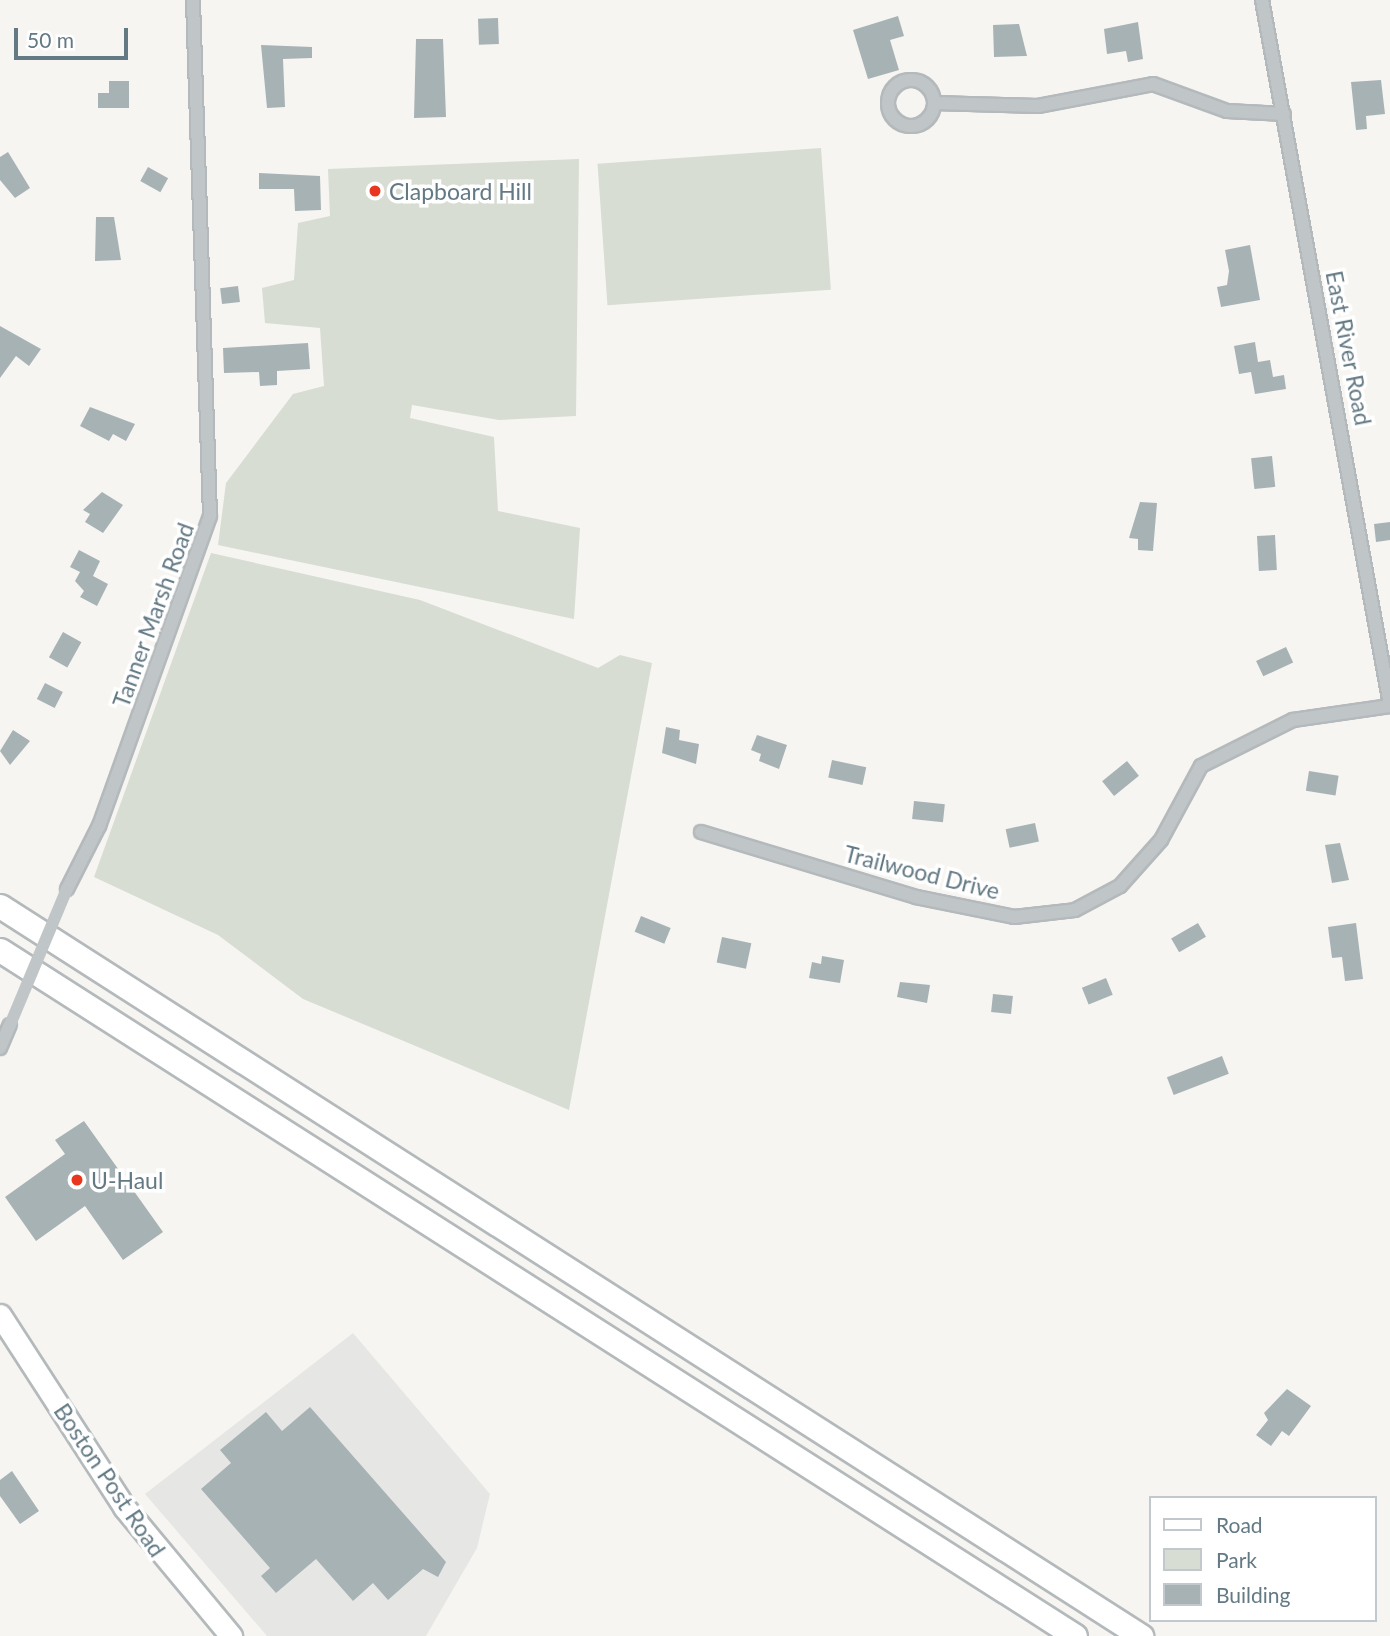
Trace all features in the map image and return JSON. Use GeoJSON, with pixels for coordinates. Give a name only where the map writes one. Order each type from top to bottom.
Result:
{"type":"FeatureCollection","features":[{"type":"Feature","properties":{"kind":"highway"},"geometry":{"type":"LineString","coordinates":[[0,906],[1140,1636]]}},
{"type":"Feature","properties":{"kind":"highway"},"geometry":{"type":"LineString","coordinates":[[0,950],[1075,1636]]}},
{"type":"Feature","properties":{"kind":"main road","name":"Boston Post Road"},"geometry":{"type":"LineString","coordinates":[[0,1315],[124,1507],[231,1636]]}},
{"type":"Feature","properties":{"kind":"street","name":"Tanner Marsh Road"},"geometry":{"type":"LineString","coordinates":[[0,1048],[67,889],[99,826],[210,516],[193,0]]}},
{"type":"Feature","properties":{"kind":"street","name":"East River Road"},"geometry":{"type":"LineString","coordinates":[[1262,0],[1390,705]]}},
{"type":"Feature","properties":{"kind":"street"},"geometry":{"type":"LineString","coordinates":[[934,103],[1038,106],[1153,84],[1227,111],[1284,114]]}},
{"type":"Feature","properties":{"kind":"street","name":"Trailwood Drive"},"geometry":{"type":"LineString","coordinates":[[701,832],[916,897],[1014,917],[1075,910],[1120,887],[1161,840],[1201,766],[1293,720],[1390,705]]}},
{"type":"Feature","properties":{"kind":"shaded area"},"geometry":{"type":"Polygon","coordinates":[[[353,1333],[490,1494],[477,1548],[426,1636],[267,1636],[145,1494],[353,1333]]]}},
{"type":"Feature","properties":{"kind":"green space"},"geometry":{"type":"Polygon","coordinates":[[[821,148],[831,290],[607,305],[598,164],[821,148]]]}},
{"type":"Feature","properties":{"kind":"green space"},"geometry":{"type":"Polygon","coordinates":[[[579,159],[576,416],[499,420],[412,405],[410,418],[494,437],[498,511],[580,528],[574,619],[218,545],[226,483],[293,394],[324,386],[320,328],[265,323],[262,288],[294,280],[298,223],[330,216],[328,169],[579,159]]]}},
{"type":"Feature","properties":{"kind":"green space"},"geometry":{"type":"Polygon","coordinates":[[[211,553],[420,600],[598,668],[620,655],[652,663],[569,1110],[303,999],[218,935],[94,877],[211,553]]]}},
{"type":"Feature","properties":{"kind":"building"},"geometry":{"type":"Polygon","coordinates":[[[898,16],[904,36],[890,40],[899,70],[868,79],[853,30],[898,16]]]}},
{"type":"Feature","properties":{"kind":"building"},"geometry":{"type":"Polygon","coordinates":[[[498,18],[499,44],[479,45],[478,19],[498,18]]]}},
{"type":"Feature","properties":{"kind":"building"},"geometry":{"type":"Polygon","coordinates":[[[1138,22],[1143,59],[1128,62],[1126,51],[1107,54],[1104,29],[1138,22]]]}},
{"type":"Feature","properties":{"kind":"building"},"geometry":{"type":"Polygon","coordinates":[[[1019,24],[1027,56],[994,57],[993,25],[1019,24]]]}},
{"type":"Feature","properties":{"kind":"building"},"geometry":{"type":"Polygon","coordinates":[[[416,39],[443,39],[446,117],[414,118],[416,39]]]}},
{"type":"Feature","properties":{"kind":"building"},"geometry":{"type":"Polygon","coordinates":[[[261,45],[312,47],[312,58],[283,59],[285,107],[267,108],[261,45]]]}},
{"type":"Feature","properties":{"kind":"building"},"geometry":{"type":"Polygon","coordinates":[[[1381,80],[1385,114],[1366,116],[1367,129],[1356,130],[1351,82],[1381,80]]]}},
{"type":"Feature","properties":{"kind":"building"},"geometry":{"type":"Polygon","coordinates":[[[109,81],[129,81],[129,108],[98,108],[98,93],[109,93],[109,81]]]}},
{"type":"Feature","properties":{"kind":"building"},"geometry":{"type":"Polygon","coordinates":[[[8,152],[30,188],[15,198],[0,180],[0,157],[8,152]]]}},
{"type":"Feature","properties":{"kind":"building"},"geometry":{"type":"Polygon","coordinates":[[[148,167],[168,178],[160,192],[140,181],[148,167]]]}},
{"type":"Feature","properties":{"kind":"building"},"geometry":{"type":"Polygon","coordinates":[[[259,173],[320,176],[321,210],[295,211],[294,189],[259,189],[259,173]]]}},
{"type":"Feature","properties":{"kind":"building"},"geometry":{"type":"Polygon","coordinates":[[[96,217],[114,217],[121,260],[95,261],[96,217]]]}},
{"type":"Feature","properties":{"kind":"building"},"geometry":{"type":"Polygon","coordinates":[[[1250,245],[1260,300],[1221,307],[1217,287],[1227,285],[1229,271],[1225,250],[1250,245]]]}},
{"type":"Feature","properties":{"kind":"building"},"geometry":{"type":"Polygon","coordinates":[[[238,286],[240,302],[222,304],[220,288],[238,286]]]}},
{"type":"Feature","properties":{"kind":"building"},"geometry":{"type":"Polygon","coordinates":[[[0,326],[41,349],[29,366],[16,356],[0,378],[0,326]]]}},
{"type":"Feature","properties":{"kind":"building"},"geometry":{"type":"Polygon","coordinates":[[[1255,342],[1258,362],[1270,360],[1273,377],[1284,375],[1286,389],[1255,394],[1251,372],[1239,374],[1234,346],[1255,342]]]}},
{"type":"Feature","properties":{"kind":"building"},"geometry":{"type":"Polygon","coordinates":[[[308,343],[310,369],[277,371],[277,385],[260,386],[259,372],[224,373],[223,348],[308,343]]]}},
{"type":"Feature","properties":{"kind":"building"},"geometry":{"type":"Polygon","coordinates":[[[90,407],[135,424],[126,441],[113,434],[109,441],[80,426],[90,407]]]}},
{"type":"Feature","properties":{"kind":"building"},"geometry":{"type":"Polygon","coordinates":[[[1272,456],[1275,487],[1254,489],[1251,458],[1272,456]]]}},
{"type":"Feature","properties":{"kind":"building"},"geometry":{"type":"Polygon","coordinates":[[[102,492],[123,505],[103,533],[85,522],[90,514],[83,510],[102,492]]]}},
{"type":"Feature","properties":{"kind":"building"},"geometry":{"type":"Polygon","coordinates":[[[1140,502],[1157,503],[1153,551],[1138,550],[1138,539],[1129,538],[1140,502]]]}},
{"type":"Feature","properties":{"kind":"building"},"geometry":{"type":"Polygon","coordinates":[[[1390,522],[1390,540],[1376,542],[1374,524],[1390,522]]]}},
{"type":"Feature","properties":{"kind":"building"},"geometry":{"type":"Polygon","coordinates":[[[1275,535],[1277,570],[1259,571],[1257,536],[1275,535]]]}},
{"type":"Feature","properties":{"kind":"building"},"geometry":{"type":"Polygon","coordinates":[[[79,550],[100,561],[93,576],[108,584],[97,606],[80,597],[84,591],[75,581],[80,572],[70,567],[79,550]]]}},
{"type":"Feature","properties":{"kind":"building"},"geometry":{"type":"Polygon","coordinates":[[[63,632],[81,642],[67,668],[49,657],[63,632]]]}},
{"type":"Feature","properties":{"kind":"building"},"geometry":{"type":"Polygon","coordinates":[[[1286,647],[1293,662],[1263,676],[1256,661],[1286,647]]]}},
{"type":"Feature","properties":{"kind":"building"},"geometry":{"type":"Polygon","coordinates":[[[45,683],[63,692],[55,708],[37,699],[45,683]]]}},
{"type":"Feature","properties":{"kind":"building"},"geometry":{"type":"Polygon","coordinates":[[[666,727],[680,730],[679,740],[699,744],[696,764],[662,753],[666,727]]]}},
{"type":"Feature","properties":{"kind":"building"},"geometry":{"type":"Polygon","coordinates":[[[13,730],[30,741],[10,765],[0,751],[13,730]]]}},
{"type":"Feature","properties":{"kind":"building"},"geometry":{"type":"Polygon","coordinates":[[[757,735],[787,745],[779,769],[759,761],[761,754],[751,750],[757,735]]]}},
{"type":"Feature","properties":{"kind":"building"},"geometry":{"type":"Polygon","coordinates":[[[832,760],[866,767],[862,785],[828,778],[832,760]]]}},
{"type":"Feature","properties":{"kind":"building"},"geometry":{"type":"Polygon","coordinates":[[[1127,761],[1139,776],[1114,796],[1102,781],[1127,761]]]}},
{"type":"Feature","properties":{"kind":"building"},"geometry":{"type":"Polygon","coordinates":[[[1309,771],[1339,776],[1336,795],[1306,791],[1309,771]]]}},
{"type":"Feature","properties":{"kind":"building"},"geometry":{"type":"Polygon","coordinates":[[[914,801],[945,804],[943,822],[912,819],[914,801]]]}},
{"type":"Feature","properties":{"kind":"building"},"geometry":{"type":"Polygon","coordinates":[[[1035,823],[1039,842],[1010,848],[1006,829],[1035,823]]]}},
{"type":"Feature","properties":{"kind":"building"},"geometry":{"type":"Polygon","coordinates":[[[1340,843],[1349,880],[1332,883],[1325,845],[1340,843]]]}},
{"type":"Feature","properties":{"kind":"building"},"geometry":{"type":"Polygon","coordinates":[[[641,916],[671,928],[664,944],[635,932],[641,916]]]}},
{"type":"Feature","properties":{"kind":"building"},"geometry":{"type":"Polygon","coordinates":[[[1198,923],[1206,937],[1179,952],[1171,938],[1198,923]]]}},
{"type":"Feature","properties":{"kind":"building"},"geometry":{"type":"Polygon","coordinates":[[[1356,923],[1363,979],[1345,981],[1342,957],[1332,958],[1328,927],[1356,923]]]}},
{"type":"Feature","properties":{"kind":"building"},"geometry":{"type":"Polygon","coordinates":[[[722,937],[751,943],[746,969],[717,962],[722,937]]]}},
{"type":"Feature","properties":{"kind":"building"},"geometry":{"type":"Polygon","coordinates":[[[822,956],[844,960],[840,983],[809,978],[812,962],[821,964],[822,956]]]}},
{"type":"Feature","properties":{"kind":"building"},"geometry":{"type":"Polygon","coordinates":[[[1106,978],[1113,995],[1089,1004],[1082,988],[1106,978]]]}},
{"type":"Feature","properties":{"kind":"building"},"geometry":{"type":"Polygon","coordinates":[[[900,982],[930,985],[927,1003],[897,997],[900,982]]]}},
{"type":"Feature","properties":{"kind":"building"},"geometry":{"type":"Polygon","coordinates":[[[993,994],[1013,996],[1011,1014],[991,1012],[993,994]]]}},
{"type":"Feature","properties":{"kind":"building"},"geometry":{"type":"Polygon","coordinates":[[[1222,1056],[1229,1074],[1174,1095],[1167,1077],[1222,1056]]]}},
{"type":"Feature","properties":{"kind":"building","name":"U-Haul"},"geometry":{"type":"Polygon","coordinates":[[[84,1121],[163,1232],[123,1260],[85,1206],[36,1241],[5,1197],[65,1154],[55,1140],[84,1121]]]}},
{"type":"Feature","properties":{"kind":"building"},"geometry":{"type":"Polygon","coordinates":[[[1287,1389],[1311,1406],[1289,1436],[1282,1431],[1271,1446],[1256,1435],[1268,1420],[1264,1413],[1287,1389]]]}},
{"type":"Feature","properties":{"kind":"building"},"geometry":{"type":"Polygon","coordinates":[[[310,1407],[446,1562],[438,1577],[423,1569],[388,1600],[373,1583],[353,1601],[316,1559],[276,1593],[261,1576],[270,1568],[201,1489],[231,1463],[220,1450],[266,1412],[282,1431],[310,1407]]]}},
{"type":"Feature","properties":{"kind":"building"},"geometry":{"type":"Polygon","coordinates":[[[12,1471],[39,1511],[20,1524],[0,1496],[0,1480],[12,1471]]]}},
{"type":"Feature","properties":{"kind":"place","name":"Clapboard Hill"},"geometry":{"type":"Point","coordinates":[375,191]}},
{"type":"Feature","properties":{"kind":"place","name":"U-Haul"},"geometry":{"type":"Point","coordinates":[77,1180]}}]}
